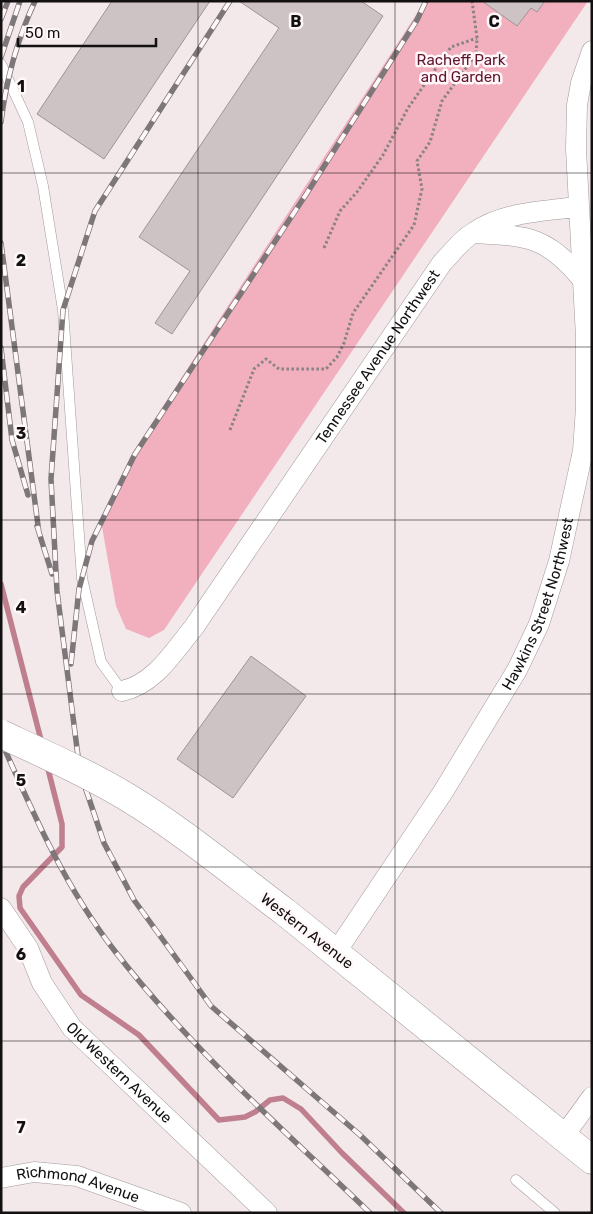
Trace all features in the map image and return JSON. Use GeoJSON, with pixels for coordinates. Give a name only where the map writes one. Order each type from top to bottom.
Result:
{"type":"FeatureCollection","features":[{"type":"Feature","properties":{"kind":"main road","name":"Western Avenue"},"geometry":{"type":"LineString","coordinates":[[1,734],[127,797],[187,838],[336,952],[592,1160]]}},
{"type":"Feature","properties":{"kind":"street"},"geometry":{"type":"LineString","coordinates":[[578,207],[578,105],[581,83],[592,51]]}},
{"type":"Feature","properties":{"kind":"street","name":"Tennessee Avenue Northwest"},"geometry":{"type":"LineString","coordinates":[[122,691],[135,688],[153,676],[194,627],[442,262],[472,233],[503,219],[522,214],[578,207]]}},
{"type":"Feature","properties":{"kind":"street","name":"Hawkins Street Northwest"},"geometry":{"type":"LineString","coordinates":[[336,952],[446,787],[516,670],[539,624],[567,531],[583,451],[586,407],[586,355],[582,279],[586,249],[578,207]]}},
{"type":"Feature","properties":{"kind":"street"},"geometry":{"type":"LineString","coordinates":[[472,233],[515,235],[544,243],[558,252],[582,279]]}},
{"type":"Feature","properties":{"kind":"street","name":"Old Western Avenue"},"geometry":{"type":"LineString","coordinates":[[1,908],[28,948],[42,983],[72,1028],[267,1213]]}},
{"type":"Feature","properties":{"kind":"street"},"geometry":{"type":"LineString","coordinates":[[563,1137],[592,1097]]}},
{"type":"Feature","properties":{"kind":"street","name":"Richmond Avenue"},"geometry":{"type":"LineString","coordinates":[[1,1178],[34,1172],[77,1176],[181,1213]]}},
{"type":"Feature","properties":{"kind":"lane"},"geometry":{"type":"LineString","coordinates":[[1,64],[28,122],[43,186],[63,310],[82,578],[101,662],[122,691]]}},
{"type":"Feature","properties":{"kind":"lane"},"geometry":{"type":"LineString","coordinates":[[516,1180],[555,1213]]}},
{"type":"Feature","properties":{"kind":"path"},"geometry":{"type":"LineString","coordinates":[[230,430],[254,369],[266,360],[279,369],[326,369],[337,357],[344,344],[352,313],[414,226],[422,189],[417,161],[430,142],[442,101],[476,54],[477,38],[472,1]]}},
{"type":"Feature","properties":{"kind":"path"},"geometry":{"type":"LineString","coordinates":[[324,248],[340,211],[383,155],[408,108],[451,47],[477,38]]}},
{"type":"Feature","properties":{"kind":"green space","name":"Racheff Park and Garden"},"geometry":{"type":"Polygon","coordinates":[[[425,1],[588,1],[164,630],[149,638],[126,629],[116,606],[101,521],[131,456],[425,1]]]}},
{"type":"Feature","properties":{"kind":"building"},"geometry":{"type":"Polygon","coordinates":[[[112,1],[210,1],[104,159],[37,114],[112,1]]]}},
{"type":"Feature","properties":{"kind":"building"},"geometry":{"type":"Polygon","coordinates":[[[239,1],[361,1],[383,16],[172,334],[155,323],[190,271],[139,237],[279,28],[239,1]]]}},
{"type":"Feature","properties":{"kind":"building"},"geometry":{"type":"Polygon","coordinates":[[[482,1],[545,1],[537,12],[531,8],[517,26],[482,1]]]}},
{"type":"Feature","properties":{"kind":"building"},"geometry":{"type":"Polygon","coordinates":[[[251,656],[306,696],[233,798],[177,759],[251,656]]]}},
{"type":"Feature","properties":{"kind":"waterway"},"geometry":{"type":"LineString","coordinates":[[1,584],[42,744]]}},
{"type":"Feature","properties":{"kind":"waterway"},"geometry":{"type":"LineString","coordinates":[[47,765],[62,824],[62,847],[23,887],[19,896],[20,908],[81,995],[139,1035],[219,1120],[245,1117],[270,1100],[283,1098],[301,1109],[342,1153],[404,1213]]}},
{"type":"Feature","properties":{"kind":"railway"},"geometry":{"type":"LineString","coordinates":[[1,19],[8,1]]}},
{"type":"Feature","properties":{"kind":"railway"},"geometry":{"type":"LineString","coordinates":[[1,57],[20,1]]}},
{"type":"Feature","properties":{"kind":"railway"},"geometry":{"type":"LineString","coordinates":[[1,122],[13,60],[35,1]]}},
{"type":"Feature","properties":{"kind":"railway"},"geometry":{"type":"LineString","coordinates":[[230,1],[95,211],[63,310],[51,479],[57,591],[80,772],[104,843],[134,900],[211,1006],[360,1135],[441,1213]]}},
{"type":"Feature","properties":{"kind":"railway"},"geometry":{"type":"LineString","coordinates":[[71,664],[79,589],[92,541],[135,454],[307,193],[417,20],[426,1]]}},
{"type":"Feature","properties":{"kind":"railway"},"geometry":{"type":"LineString","coordinates":[[1,243],[39,533]]}},
{"type":"Feature","properties":{"kind":"railway"},"geometry":{"type":"LineString","coordinates":[[1,348],[12,440],[28,495]]}},
{"type":"Feature","properties":{"kind":"railway"},"geometry":{"type":"LineString","coordinates":[[37,526],[52,574]]}},
{"type":"Feature","properties":{"kind":"railway"},"geometry":{"type":"LineString","coordinates":[[1,741],[38,822],[65,875],[96,926],[114,950],[173,1020],[237,1086],[370,1213]]}}]}
